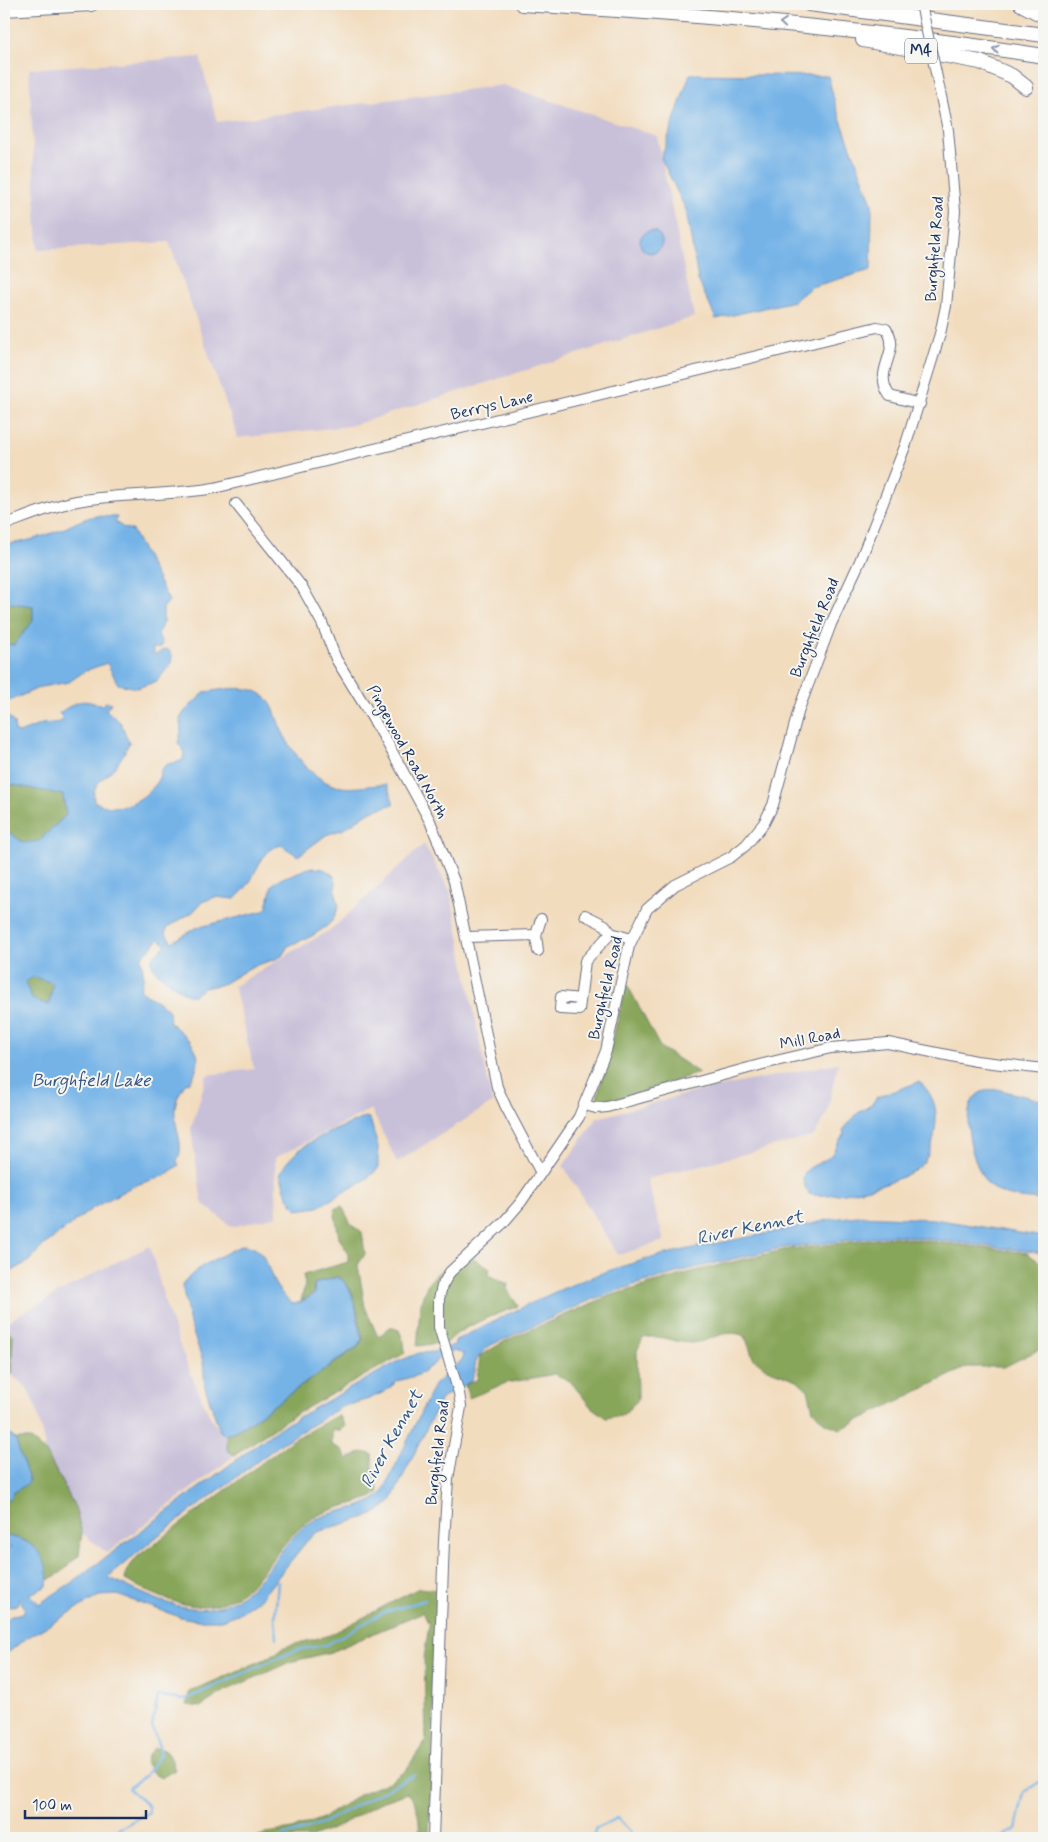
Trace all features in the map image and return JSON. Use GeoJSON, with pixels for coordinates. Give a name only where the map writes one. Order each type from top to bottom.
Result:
{"type":"FeatureCollection","features":[{"type":"Feature","properties":{"kind":"highway"},"geometry":{"type":"LineString","coordinates":[[4,9],[91,4]]}},
{"type":"Feature","properties":{"kind":"highway","name":"M4"},"geometry":{"type":"LineString","coordinates":[[522,4],[636,10],[812,26],[1044,56]]}},
{"type":"Feature","properties":{"kind":"highway","name":"M4"},"geometry":{"type":"LineString","coordinates":[[809,4],[1044,35]]}},
{"type":"Feature","properties":{"kind":"highway"},"geometry":{"type":"LineString","coordinates":[[1022,4],[1044,16]]}},
{"type":"Feature","properties":{"kind":"highway","name":"M4"},"geometry":{"type":"LineString","coordinates":[[812,26],[853,38],[980,62],[1012,76],[1026,87]]}},
{"type":"Feature","properties":{"kind":"street","name":"Burghfield Road"},"geometry":{"type":"LineString","coordinates":[[433,1838],[445,1532],[451,1458],[461,1407],[460,1393],[440,1336],[439,1299],[445,1279],[503,1223],[541,1173],[586,1104],[606,1051],[632,939],[647,909],[683,880],[738,852],[756,835],[774,805],[799,709],[831,624],[860,561],[906,444],[920,404],[946,306],[955,211],[948,130],[921,4]]}},
{"type":"Feature","properties":{"kind":"street","name":"Berrys Lane"},"geometry":{"type":"LineString","coordinates":[[4,525],[49,507],[76,501],[120,496],[192,492],[214,488],[877,327],[886,329],[892,344],[883,377],[883,386],[890,396],[920,404]]}},
{"type":"Feature","properties":{"kind":"street","name":"Pingewood Road North"},"geometry":{"type":"LineString","coordinates":[[241,506],[262,540],[302,587],[322,623],[336,660],[430,821],[454,881],[498,1087],[506,1108],[541,1173]]}},
{"type":"Feature","properties":{"kind":"street"},"geometry":{"type":"LineString","coordinates":[[585,915],[605,925],[611,933],[632,939]]}},
{"type":"Feature","properties":{"kind":"street"},"geometry":{"type":"LineString","coordinates":[[538,951],[536,935],[541,919]]}},
{"type":"Feature","properties":{"kind":"street"},"geometry":{"type":"LineString","coordinates":[[580,999],[585,961],[611,933]]}},
{"type":"Feature","properties":{"kind":"street"},"geometry":{"type":"LineString","coordinates":[[467,937],[536,935]]}},
{"type":"Feature","properties":{"kind":"street","name":"Mill Road"},"geometry":{"type":"LineString","coordinates":[[586,1104],[596,1108],[607,1107],[821,1050],[888,1044],[976,1061],[1044,1069]]}},
{"type":"Feature","properties":{"kind":"shaded area"},"geometry":{"type":"Polygon","coordinates":[[[200,57],[217,122],[503,85],[657,136],[694,317],[350,426],[238,438],[169,242],[38,250],[29,69],[200,57]]]}},
{"type":"Feature","properties":{"kind":"shaded area"},"geometry":{"type":"Polygon","coordinates":[[[424,844],[450,891],[492,1103],[397,1162],[371,1109],[275,1158],[277,1216],[232,1227],[202,1203],[191,1129],[207,1075],[254,1069],[234,986],[333,928],[424,844]]]}},
{"type":"Feature","properties":{"kind":"shaded area"},"geometry":{"type":"Polygon","coordinates":[[[838,1063],[827,1113],[814,1136],[647,1179],[664,1241],[618,1255],[563,1166],[597,1118],[699,1091],[838,1063]]]}},
{"type":"Feature","properties":{"kind":"shaded area"},"geometry":{"type":"Polygon","coordinates":[[[150,1246],[166,1306],[185,1360],[209,1415],[220,1431],[226,1435],[227,1450],[235,1455],[107,1553],[82,1533],[75,1507],[46,1452],[36,1407],[26,1387],[11,1374],[13,1336],[4,1323],[102,1269],[150,1246]]]}},
{"type":"Feature","properties":{"kind":"green space"},"geometry":{"type":"Polygon","coordinates":[[[4,602],[33,606],[33,621],[14,645],[4,644],[4,602]]]}},
{"type":"Feature","properties":{"kind":"green space"},"geometry":{"type":"Polygon","coordinates":[[[4,783],[63,795],[66,815],[39,841],[24,844],[4,829],[4,783]]]}},
{"type":"Feature","properties":{"kind":"green space"},"geometry":{"type":"Polygon","coordinates":[[[34,977],[53,983],[50,1005],[32,999],[25,982],[34,977]]]}},
{"type":"Feature","properties":{"kind":"green space"},"geometry":{"type":"Polygon","coordinates":[[[627,984],[660,1047],[699,1073],[612,1101],[597,1098],[627,984]]]}},
{"type":"Feature","properties":{"kind":"green space"},"geometry":{"type":"Polygon","coordinates":[[[342,1206],[351,1224],[362,1232],[365,1254],[358,1265],[365,1307],[378,1337],[390,1327],[399,1330],[404,1342],[405,1353],[287,1419],[235,1455],[227,1450],[227,1435],[244,1426],[358,1347],[363,1339],[353,1296],[345,1282],[338,1277],[319,1281],[313,1285],[314,1293],[301,1301],[305,1284],[303,1275],[348,1262],[348,1253],[339,1238],[334,1209],[342,1206]]]}},
{"type":"Feature","properties":{"kind":"green space"},"geometry":{"type":"Polygon","coordinates":[[[894,1237],[1027,1253],[1044,1265],[1044,1347],[1004,1367],[967,1367],[841,1429],[825,1423],[813,1410],[808,1390],[797,1380],[767,1369],[753,1358],[745,1336],[730,1333],[704,1341],[689,1343],[661,1338],[643,1338],[637,1351],[638,1400],[623,1415],[606,1418],[591,1407],[570,1381],[555,1374],[506,1383],[469,1398],[465,1385],[477,1380],[480,1356],[507,1340],[609,1296],[695,1271],[783,1250],[894,1237]]]}},
{"type":"Feature","properties":{"kind":"green space"},"geometry":{"type":"Polygon","coordinates":[[[473,1258],[490,1269],[488,1275],[508,1284],[507,1289],[518,1306],[470,1326],[448,1342],[417,1346],[421,1302],[429,1284],[435,1275],[445,1268],[456,1263],[467,1263],[473,1258]]]}},
{"type":"Feature","properties":{"kind":"green space"},"geometry":{"type":"Polygon","coordinates":[[[4,1326],[13,1336],[11,1374],[5,1391],[4,1326]]]}},
{"type":"Feature","properties":{"kind":"green space"},"geometry":{"type":"Polygon","coordinates":[[[338,1415],[345,1426],[341,1430],[332,1430],[332,1445],[341,1449],[347,1459],[362,1452],[372,1454],[374,1480],[379,1492],[373,1497],[313,1518],[299,1529],[256,1579],[240,1593],[225,1602],[208,1606],[175,1602],[125,1580],[127,1570],[138,1556],[291,1441],[338,1415]]]}},
{"type":"Feature","properties":{"kind":"green space"},"geometry":{"type":"Polygon","coordinates":[[[15,1439],[30,1439],[46,1452],[75,1507],[82,1533],[79,1555],[62,1572],[48,1580],[44,1562],[35,1548],[22,1540],[4,1536],[4,1500],[29,1480],[15,1439]]]}},
{"type":"Feature","properties":{"kind":"green space"},"geometry":{"type":"Polygon","coordinates":[[[419,1588],[438,1590],[429,1838],[419,1838],[417,1809],[408,1793],[379,1803],[339,1826],[310,1838],[254,1838],[266,1833],[293,1829],[323,1818],[362,1793],[391,1781],[406,1770],[426,1740],[424,1658],[429,1625],[423,1612],[331,1652],[290,1662],[225,1691],[200,1707],[187,1705],[189,1692],[272,1656],[284,1647],[330,1635],[419,1588]]]}},
{"type":"Feature","properties":{"kind":"green space"},"geometry":{"type":"Polygon","coordinates":[[[154,1748],[169,1754],[175,1770],[161,1778],[154,1774],[145,1763],[148,1754],[154,1748]]]}},
{"type":"Feature","properties":{"kind":"water"},"geometry":{"type":"Polygon","coordinates":[[[690,74],[828,76],[836,107],[872,203],[871,270],[811,287],[794,301],[716,319],[698,280],[686,210],[661,158],[690,74]]]}},
{"type":"Feature","properties":{"kind":"water"},"geometry":{"type":"Polygon","coordinates":[[[651,231],[659,234],[662,242],[659,250],[651,253],[643,250],[640,242],[643,234],[651,231]]]}},
{"type":"Feature","properties":{"kind":"water"},"geometry":{"type":"Polygon","coordinates":[[[97,516],[117,517],[115,522],[124,528],[132,530],[169,601],[163,608],[163,622],[158,634],[162,644],[160,648],[152,648],[155,655],[165,649],[169,650],[172,655],[172,663],[157,681],[137,688],[118,684],[107,663],[85,671],[69,682],[41,687],[9,701],[4,701],[4,644],[14,645],[33,621],[33,606],[4,602],[4,544],[40,537],[97,516]]]}},
{"type":"Feature","properties":{"kind":"water","name":"Burghfield Lake"},"geometry":{"type":"Polygon","coordinates":[[[242,689],[262,694],[271,705],[290,745],[301,761],[314,774],[322,780],[337,786],[351,788],[387,785],[394,804],[371,811],[344,829],[326,835],[298,856],[281,845],[275,847],[266,854],[249,883],[235,899],[215,897],[202,902],[193,912],[168,927],[165,933],[172,942],[196,928],[263,911],[267,907],[272,885],[280,879],[309,868],[324,869],[333,875],[336,882],[335,890],[339,906],[333,920],[312,936],[288,946],[282,956],[251,967],[223,984],[204,988],[194,995],[187,995],[154,968],[152,959],[166,945],[159,939],[141,958],[144,976],[140,989],[166,1007],[169,1011],[170,1023],[191,1043],[198,1056],[195,1073],[189,1083],[186,1082],[176,1104],[175,1115],[180,1142],[177,1162],[179,1165],[164,1176],[133,1186],[93,1208],[43,1246],[29,1261],[4,1276],[4,829],[24,843],[39,841],[66,815],[63,795],[4,783],[4,712],[14,723],[15,732],[19,733],[42,724],[61,722],[63,718],[59,713],[79,702],[84,701],[102,705],[106,702],[111,703],[106,710],[121,723],[129,743],[114,768],[96,786],[94,801],[102,805],[120,807],[144,796],[157,782],[164,766],[183,760],[184,751],[178,743],[181,732],[180,719],[185,711],[205,692],[242,689]],[[34,977],[25,982],[32,999],[49,1005],[53,983],[34,977]]]}},
{"type":"Feature","properties":{"kind":"water"},"geometry":{"type":"Polygon","coordinates":[[[919,1082],[932,1098],[936,1119],[934,1138],[927,1158],[923,1163],[909,1174],[865,1189],[833,1195],[809,1194],[804,1185],[803,1178],[805,1172],[831,1155],[844,1135],[843,1130],[858,1113],[871,1105],[877,1097],[919,1082]]]}},
{"type":"Feature","properties":{"kind":"water"},"geometry":{"type":"Polygon","coordinates":[[[997,1089],[1044,1101],[1044,1200],[1004,1194],[992,1188],[985,1181],[979,1170],[970,1144],[968,1116],[976,1096],[986,1091],[997,1089]]]}},
{"type":"Feature","properties":{"kind":"water"},"geometry":{"type":"Polygon","coordinates":[[[366,1117],[370,1119],[378,1147],[378,1169],[365,1180],[318,1207],[297,1210],[287,1196],[280,1173],[287,1162],[296,1153],[318,1138],[366,1117]]]}},
{"type":"Feature","properties":{"kind":"water"},"geometry":{"type":"Polygon","coordinates":[[[858,1216],[934,1219],[1044,1237],[1044,1253],[894,1235],[781,1248],[694,1268],[634,1285],[591,1300],[491,1345],[484,1350],[475,1364],[475,1372],[471,1381],[441,1399],[390,1503],[373,1515],[317,1532],[307,1541],[261,1598],[238,1614],[221,1620],[197,1620],[180,1617],[117,1595],[99,1596],[25,1639],[4,1656],[4,1621],[13,1615],[23,1613],[25,1608],[19,1599],[17,1605],[4,1606],[4,1552],[11,1547],[4,1544],[4,1536],[23,1540],[38,1550],[43,1558],[46,1566],[47,1586],[30,1594],[39,1604],[74,1581],[279,1428],[397,1362],[419,1353],[434,1352],[454,1345],[456,1340],[536,1300],[620,1267],[672,1253],[832,1219],[858,1216]],[[454,1351],[437,1359],[434,1364],[418,1375],[398,1381],[384,1392],[369,1399],[341,1407],[282,1443],[159,1535],[108,1577],[146,1595],[185,1607],[204,1608],[222,1605],[240,1596],[258,1581],[288,1543],[308,1524],[326,1515],[366,1504],[382,1494],[434,1385],[462,1360],[464,1354],[454,1351]]]}},
{"type":"Feature","properties":{"kind":"water"},"geometry":{"type":"Polygon","coordinates":[[[242,1245],[250,1246],[260,1253],[267,1264],[274,1282],[282,1294],[293,1304],[315,1294],[314,1285],[319,1282],[338,1277],[349,1289],[355,1305],[362,1339],[358,1346],[244,1426],[226,1435],[220,1431],[205,1387],[203,1361],[190,1324],[182,1285],[202,1267],[242,1245]]]}},
{"type":"Feature","properties":{"kind":"water"},"geometry":{"type":"Polygon","coordinates":[[[4,1429],[15,1439],[29,1480],[28,1483],[13,1493],[11,1498],[4,1500],[4,1429]]]}},
{"type":"Feature","properties":{"kind":"waterway"},"geometry":{"type":"LineString","coordinates":[[277,1638],[275,1618],[278,1582]]}},
{"type":"Feature","properties":{"kind":"waterway"},"geometry":{"type":"LineString","coordinates":[[113,1838],[115,1831],[149,1812],[148,1806],[128,1788],[145,1776],[161,1753],[152,1726],[158,1696],[184,1700],[296,1650],[326,1645],[382,1613],[425,1600]]}},
{"type":"Feature","properties":{"kind":"waterway"},"geometry":{"type":"LineString","coordinates":[[277,1838],[317,1826],[414,1775]]}},
{"type":"Feature","properties":{"kind":"waterway"},"geometry":{"type":"LineString","coordinates":[[1000,1838],[1016,1829],[1024,1792],[1044,1779]]}},
{"type":"Feature","properties":{"kind":"waterway"},"geometry":{"type":"LineString","coordinates":[[594,1838],[595,1829],[618,1818],[636,1838]]}},
{"type":"Feature","properties":{"kind":"waterway"},"geometry":{"type":"LineString","coordinates":[[663,1838],[682,1834],[707,1838]]}},
{"type":"Feature","properties":{"kind":"water label","name":"River Kennet"},"geometry":{"type":"Point","coordinates":[750,1228]}},
{"type":"Feature","properties":{"kind":"water label","name":"River Kennet"},"geometry":{"type":"Point","coordinates":[392,1439]}}]}
